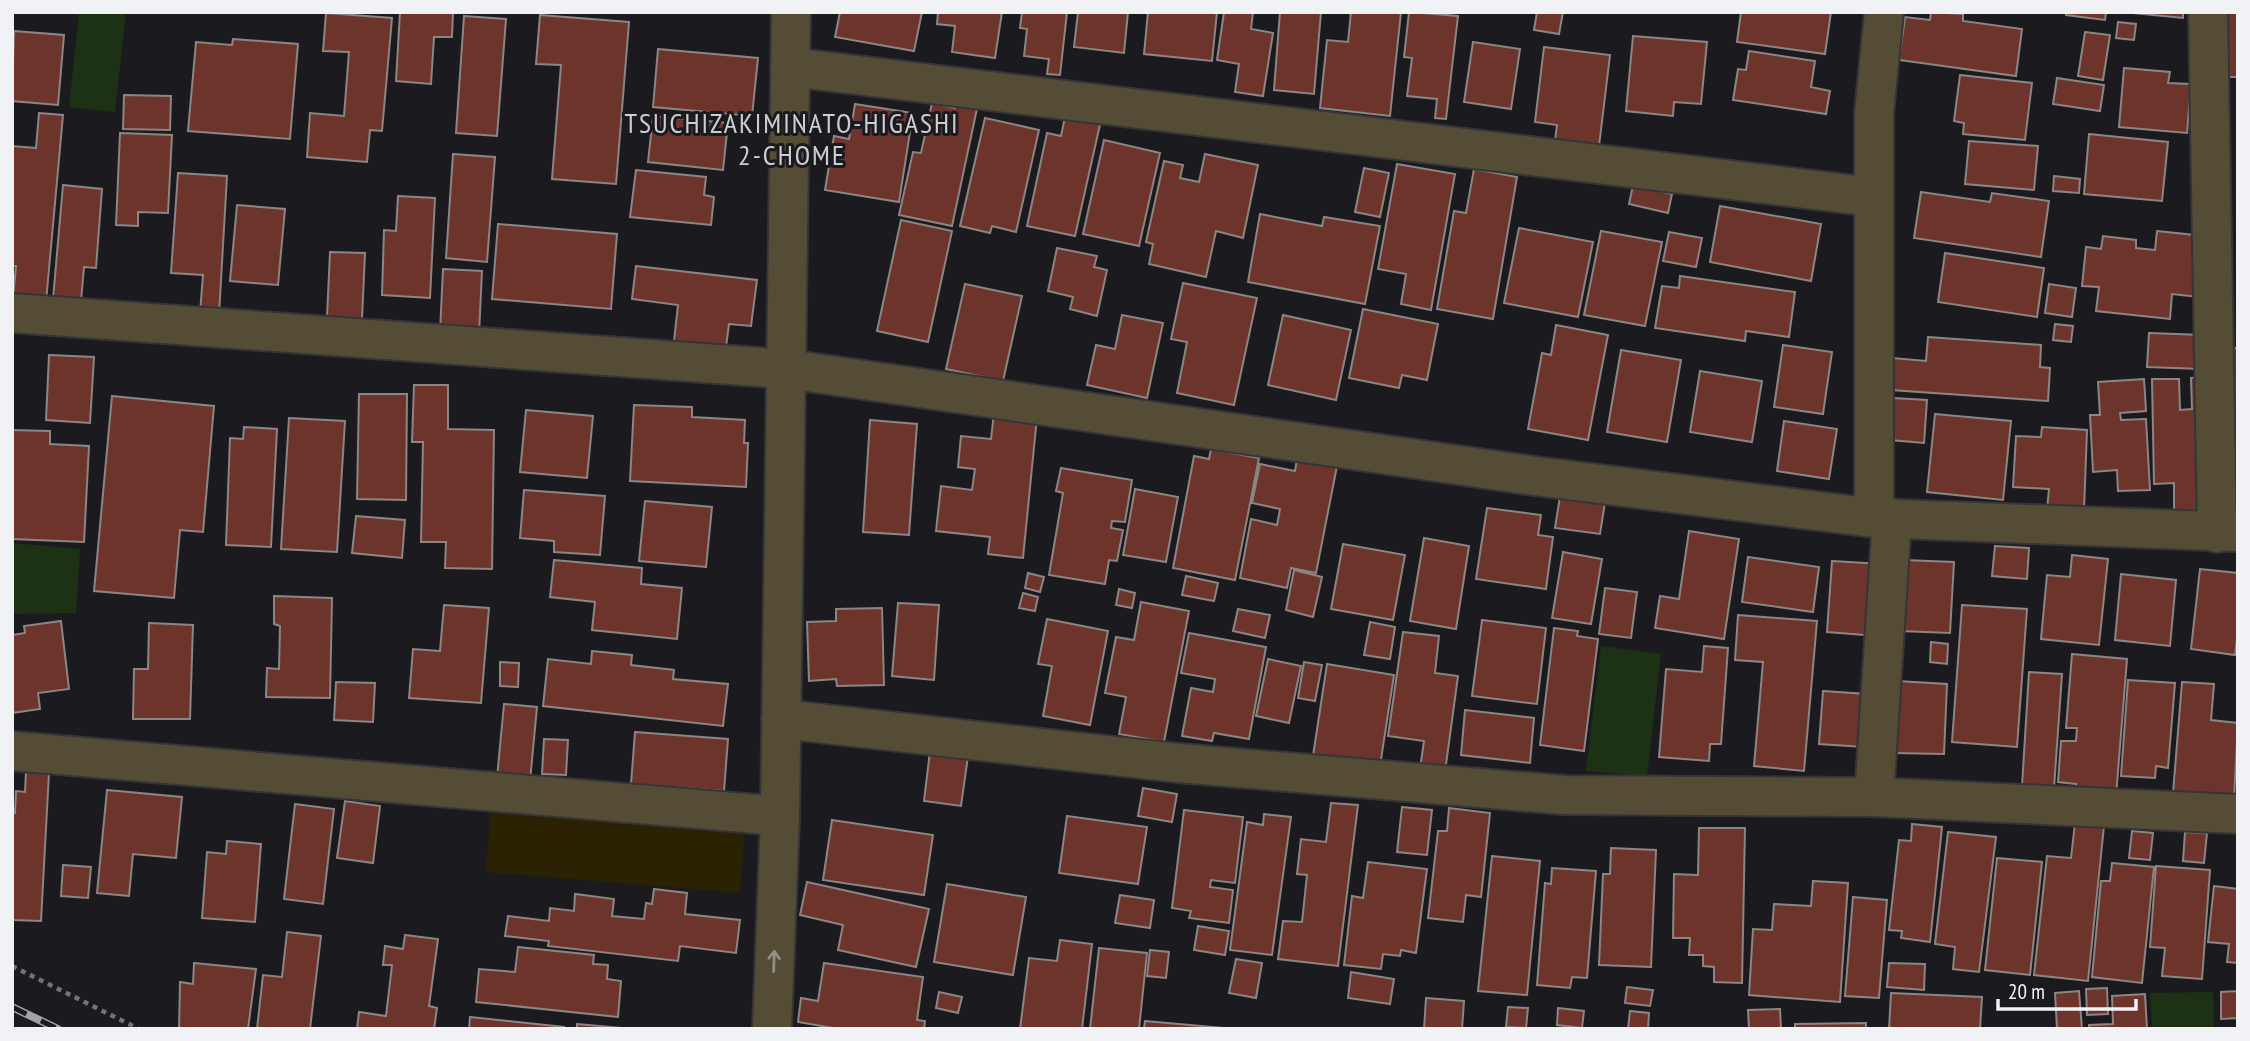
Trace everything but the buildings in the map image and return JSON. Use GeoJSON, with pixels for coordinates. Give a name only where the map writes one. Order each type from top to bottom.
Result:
{"type":"FeatureCollection","features":[{"type":"Feature","properties":{"kind":"street"},"geometry":{"type":"LineString","coordinates":[[779,1027],[791,12]]}},
{"type":"Feature","properties":{"kind":"street"},"geometry":{"type":"LineString","coordinates":[[1874,797],[1883,518],[1873,197],[1874,113],[1884,12]]}},
{"type":"Feature","properties":{"kind":"street"},"geometry":{"type":"LineString","coordinates":[[12,313],[787,369],[1535,476],[1883,518],[2227,533],[2208,12]]}},
{"type":"Feature","properties":{"kind":"street"},"geometry":{"type":"LineString","coordinates":[[790,67],[1873,197]]}},
{"type":"Feature","properties":{"kind":"street"},"geometry":{"type":"LineString","coordinates":[[781,719],[1178,763],[1564,795],[1874,797],[2238,814]]}},
{"type":"Feature","properties":{"kind":"street"},"geometry":{"type":"LineString","coordinates":[[12,751],[780,816]]}},
{"type":"Feature","properties":{"kind":"path"},"geometry":{"type":"LineString","coordinates":[[12,967],[139,1029]]}},
{"type":"Feature","properties":{"kind":"green space"},"geometry":{"type":"Polygon","coordinates":[[[79,12],[126,12],[115,112],[69,107],[79,12]]]}},
{"type":"Feature","properties":{"kind":"green space"},"geometry":{"type":"Polygon","coordinates":[[[12,543],[80,549],[76,613],[12,614],[12,543]]]}},
{"type":"Feature","properties":{"kind":"green space"},"geometry":{"type":"Polygon","coordinates":[[[1601,646],[1661,654],[1647,776],[1586,771],[1601,646]]]}},
{"type":"Feature","properties":{"kind":"green space"},"geometry":{"type":"Polygon","coordinates":[[[2213,992],[2214,1029],[2152,1029],[2150,993],[2213,992]]]}},
{"type":"Feature","properties":{"kind":"sand"},"geometry":{"type":"Polygon","coordinates":[[[491,806],[745,826],[740,893],[486,872],[491,806]]]}},
{"type":"Feature","properties":{"kind":"railway"},"geometry":{"type":"LineString","coordinates":[[12,1007],[58,1029]]}},
{"type":"Feature","properties":{"kind":"district","name":"TSUCHIZAKIMINATO-HIGASHI 2-CHOME"},"geometry":{"type":"Point","coordinates":[792,139]}}]}
